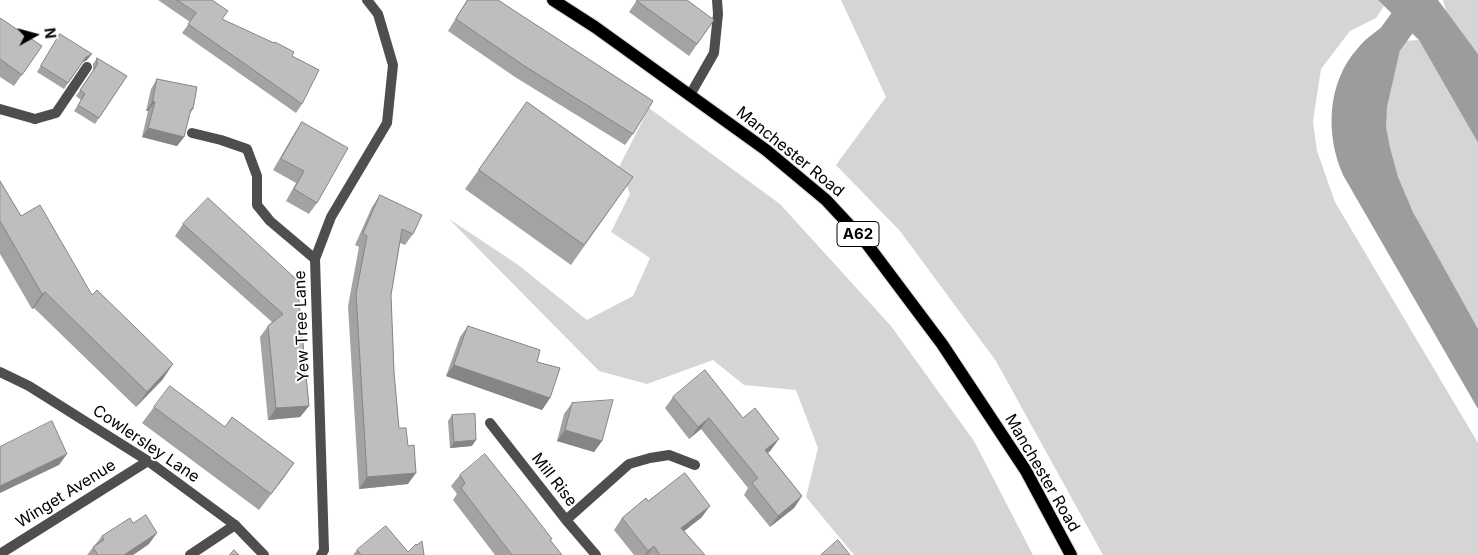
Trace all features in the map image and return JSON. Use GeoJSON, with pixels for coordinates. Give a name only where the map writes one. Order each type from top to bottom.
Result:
{"type":"FeatureCollection","features":[{"type":"Feature","properties":{"kind":"main road","name":"Manchester Road"},"geometry":{"type":"LineString","coordinates":[[553,0],[595,27],[766,150],[826,200],[867,244],[942,344],[1026,471],[1071,555]]}},
{"type":"Feature","properties":{"kind":"street","name":"Yew Tree Lane"},"geometry":{"type":"LineString","coordinates":[[321,555],[324,550],[315,259],[331,217],[387,122],[393,66],[378,14],[367,0]]}},
{"type":"Feature","properties":{"kind":"street"},"geometry":{"type":"LineString","coordinates":[[690,95],[714,53],[718,14],[717,0]]}},
{"type":"Feature","properties":{"kind":"street"},"geometry":{"type":"LineString","coordinates":[[0,109],[34,120],[56,113],[87,67]]}},
{"type":"Feature","properties":{"kind":"street"},"geometry":{"type":"LineString","coordinates":[[192,133],[247,149],[256,176],[257,205],[270,221],[315,259]]}},
{"type":"Feature","properties":{"kind":"street","name":"Cowlersley Lane"},"geometry":{"type":"LineString","coordinates":[[0,372],[29,386],[148,461],[235,524],[264,555]]}},
{"type":"Feature","properties":{"kind":"street","name":"Mill Rise"},"geometry":{"type":"LineString","coordinates":[[490,423],[596,555]]}},
{"type":"Feature","properties":{"kind":"street"},"geometry":{"type":"LineString","coordinates":[[566,520],[630,464],[669,455],[694,465]]}},
{"type":"Feature","properties":{"kind":"street","name":"Winget Avenue"},"geometry":{"type":"LineString","coordinates":[[0,554],[148,461]]}},
{"type":"Feature","properties":{"kind":"street"},"geometry":{"type":"LineString","coordinates":[[190,555],[235,524]]}},
{"type":"Feature","properties":{"kind":"shaded area"},"geometry":{"type":"Polygon","coordinates":[[[841,0],[1378,0],[1384,6],[1376,18],[1350,31],[1321,69],[1313,121],[1317,151],[1335,202],[1478,443],[1478,555],[1103,555],[996,361],[900,231],[836,165],[886,97],[841,0]]]}},
{"type":"Feature","properties":{"kind":"shaded area"},"geometry":{"type":"Polygon","coordinates":[[[1378,0],[1438,0],[1478,54],[1478,143],[1419,40],[1378,0]]]}},
{"type":"Feature","properties":{"kind":"shaded area"},"geometry":{"type":"Polygon","coordinates":[[[1443,0],[1478,0],[1478,54],[1447,14],[1443,0]]]}},
{"type":"Feature","properties":{"kind":"shaded area"},"geometry":{"type":"Polygon","coordinates":[[[1384,25],[1396,31],[1402,41],[1387,107],[1386,127],[1390,148],[1398,177],[1413,212],[1478,329],[1478,409],[1343,175],[1333,143],[1332,109],[1340,76],[1361,45],[1384,25]]]}},
{"type":"Feature","properties":{"kind":"shaded area"},"geometry":{"type":"Polygon","coordinates":[[[1419,40],[1478,143],[1478,329],[1411,208],[1392,161],[1388,145],[1386,128],[1387,107],[1402,41],[1419,40]]]}},
{"type":"Feature","properties":{"kind":"shaded area"},"geometry":{"type":"Polygon","coordinates":[[[649,108],[780,204],[891,326],[974,441],[1033,555],[854,555],[806,497],[818,448],[796,390],[744,385],[713,360],[647,384],[599,371],[449,219],[517,264],[587,320],[633,296],[650,258],[611,232],[630,194],[619,167],[649,108]]]}},
{"type":"Feature","properties":{"kind":"building"},"geometry":{"type":"Polygon","coordinates":[[[177,0],[212,0],[228,11],[222,19],[275,42],[294,52],[292,56],[319,70],[302,104],[188,24],[196,13],[177,0]]]}},
{"type":"Feature","properties":{"kind":"building"},"geometry":{"type":"Polygon","coordinates":[[[468,0],[498,0],[653,101],[633,134],[523,65],[456,19],[468,0]]]}},
{"type":"Feature","properties":{"kind":"building"},"geometry":{"type":"Polygon","coordinates":[[[637,0],[687,0],[714,20],[697,44],[637,0]]]}},
{"type":"Feature","properties":{"kind":"building"},"geometry":{"type":"Polygon","coordinates":[[[0,18],[42,46],[22,75],[0,59],[0,18]]]}},
{"type":"Feature","properties":{"kind":"building"},"geometry":{"type":"Polygon","coordinates":[[[60,34],[92,54],[86,57],[68,83],[41,66],[60,34]]]}},
{"type":"Feature","properties":{"kind":"building"},"geometry":{"type":"Polygon","coordinates":[[[97,58],[127,76],[99,118],[78,105],[85,94],[80,90],[97,65],[97,58]]]}},
{"type":"Feature","properties":{"kind":"building"},"geometry":{"type":"Polygon","coordinates":[[[157,79],[197,87],[193,109],[191,109],[184,137],[148,128],[155,102],[153,101],[157,79]]]}},
{"type":"Feature","properties":{"kind":"building"},"geometry":{"type":"Polygon","coordinates":[[[527,102],[633,177],[584,245],[479,170],[527,102]]]}},
{"type":"Feature","properties":{"kind":"building"},"geometry":{"type":"Polygon","coordinates":[[[302,122],[348,148],[317,203],[294,189],[304,171],[281,159],[302,122]]]}},
{"type":"Feature","properties":{"kind":"building"},"geometry":{"type":"Polygon","coordinates":[[[0,181],[21,216],[40,205],[92,295],[97,290],[173,364],[147,392],[45,292],[42,294],[0,221],[0,181]]]}},
{"type":"Feature","properties":{"kind":"building"},"geometry":{"type":"Polygon","coordinates":[[[380,195],[422,215],[413,234],[402,229],[391,295],[394,372],[399,428],[406,428],[408,446],[414,445],[416,473],[367,477],[356,294],[367,236],[363,234],[380,195]]]}},
{"type":"Feature","properties":{"kind":"building"},"geometry":{"type":"Polygon","coordinates":[[[208,198],[297,280],[309,406],[276,408],[268,326],[283,314],[183,224],[208,198]]]}},
{"type":"Feature","properties":{"kind":"building"},"geometry":{"type":"Polygon","coordinates":[[[468,326],[540,350],[537,362],[560,368],[550,398],[454,365],[468,326]]]}},
{"type":"Feature","properties":{"kind":"building"},"geometry":{"type":"Polygon","coordinates":[[[705,370],[743,418],[755,408],[779,439],[765,450],[802,496],[778,516],[752,483],[758,478],[709,418],[698,427],[673,397],[705,370]]]}},
{"type":"Feature","properties":{"kind":"building"},"geometry":{"type":"Polygon","coordinates":[[[170,386],[225,427],[232,417],[294,463],[271,494],[154,407],[170,386]]]}},
{"type":"Feature","properties":{"kind":"building"},"geometry":{"type":"Polygon","coordinates":[[[613,400],[602,441],[565,430],[572,403],[613,400]]]}},
{"type":"Feature","properties":{"kind":"building"},"geometry":{"type":"Polygon","coordinates":[[[475,414],[476,440],[454,442],[452,415],[475,414]]]}},
{"type":"Feature","properties":{"kind":"building"},"geometry":{"type":"Polygon","coordinates":[[[52,421],[67,454],[0,486],[0,447],[52,421]]]}},
{"type":"Feature","properties":{"kind":"building"},"geometry":{"type":"Polygon","coordinates":[[[485,454],[552,539],[550,540],[562,555],[512,555],[461,488],[465,483],[460,475],[485,454]]]}},
{"type":"Feature","properties":{"kind":"building"},"geometry":{"type":"Polygon","coordinates":[[[685,473],[710,506],[681,528],[705,555],[660,555],[654,546],[648,551],[622,518],[646,498],[648,501],[685,473]]]}},
{"type":"Feature","properties":{"kind":"building"},"geometry":{"type":"Polygon","coordinates":[[[146,515],[157,533],[124,555],[98,555],[93,547],[104,540],[102,536],[130,518],[133,523],[146,515]]]}},
{"type":"Feature","properties":{"kind":"building"},"geometry":{"type":"Polygon","coordinates":[[[386,526],[408,552],[422,541],[424,555],[361,555],[357,550],[386,526]]]}},
{"type":"Feature","properties":{"kind":"building"},"geometry":{"type":"Polygon","coordinates":[[[838,540],[850,555],[821,555],[838,540]]]}},
{"type":"Feature","properties":{"kind":"building"},"geometry":{"type":"Polygon","coordinates":[[[234,550],[239,555],[230,555],[234,550]]]}},
{"type":"Feature","properties":{"kind":"waterway"},"geometry":{"type":"LineString","coordinates":[[1373,63],[1419,0]]}}]}
